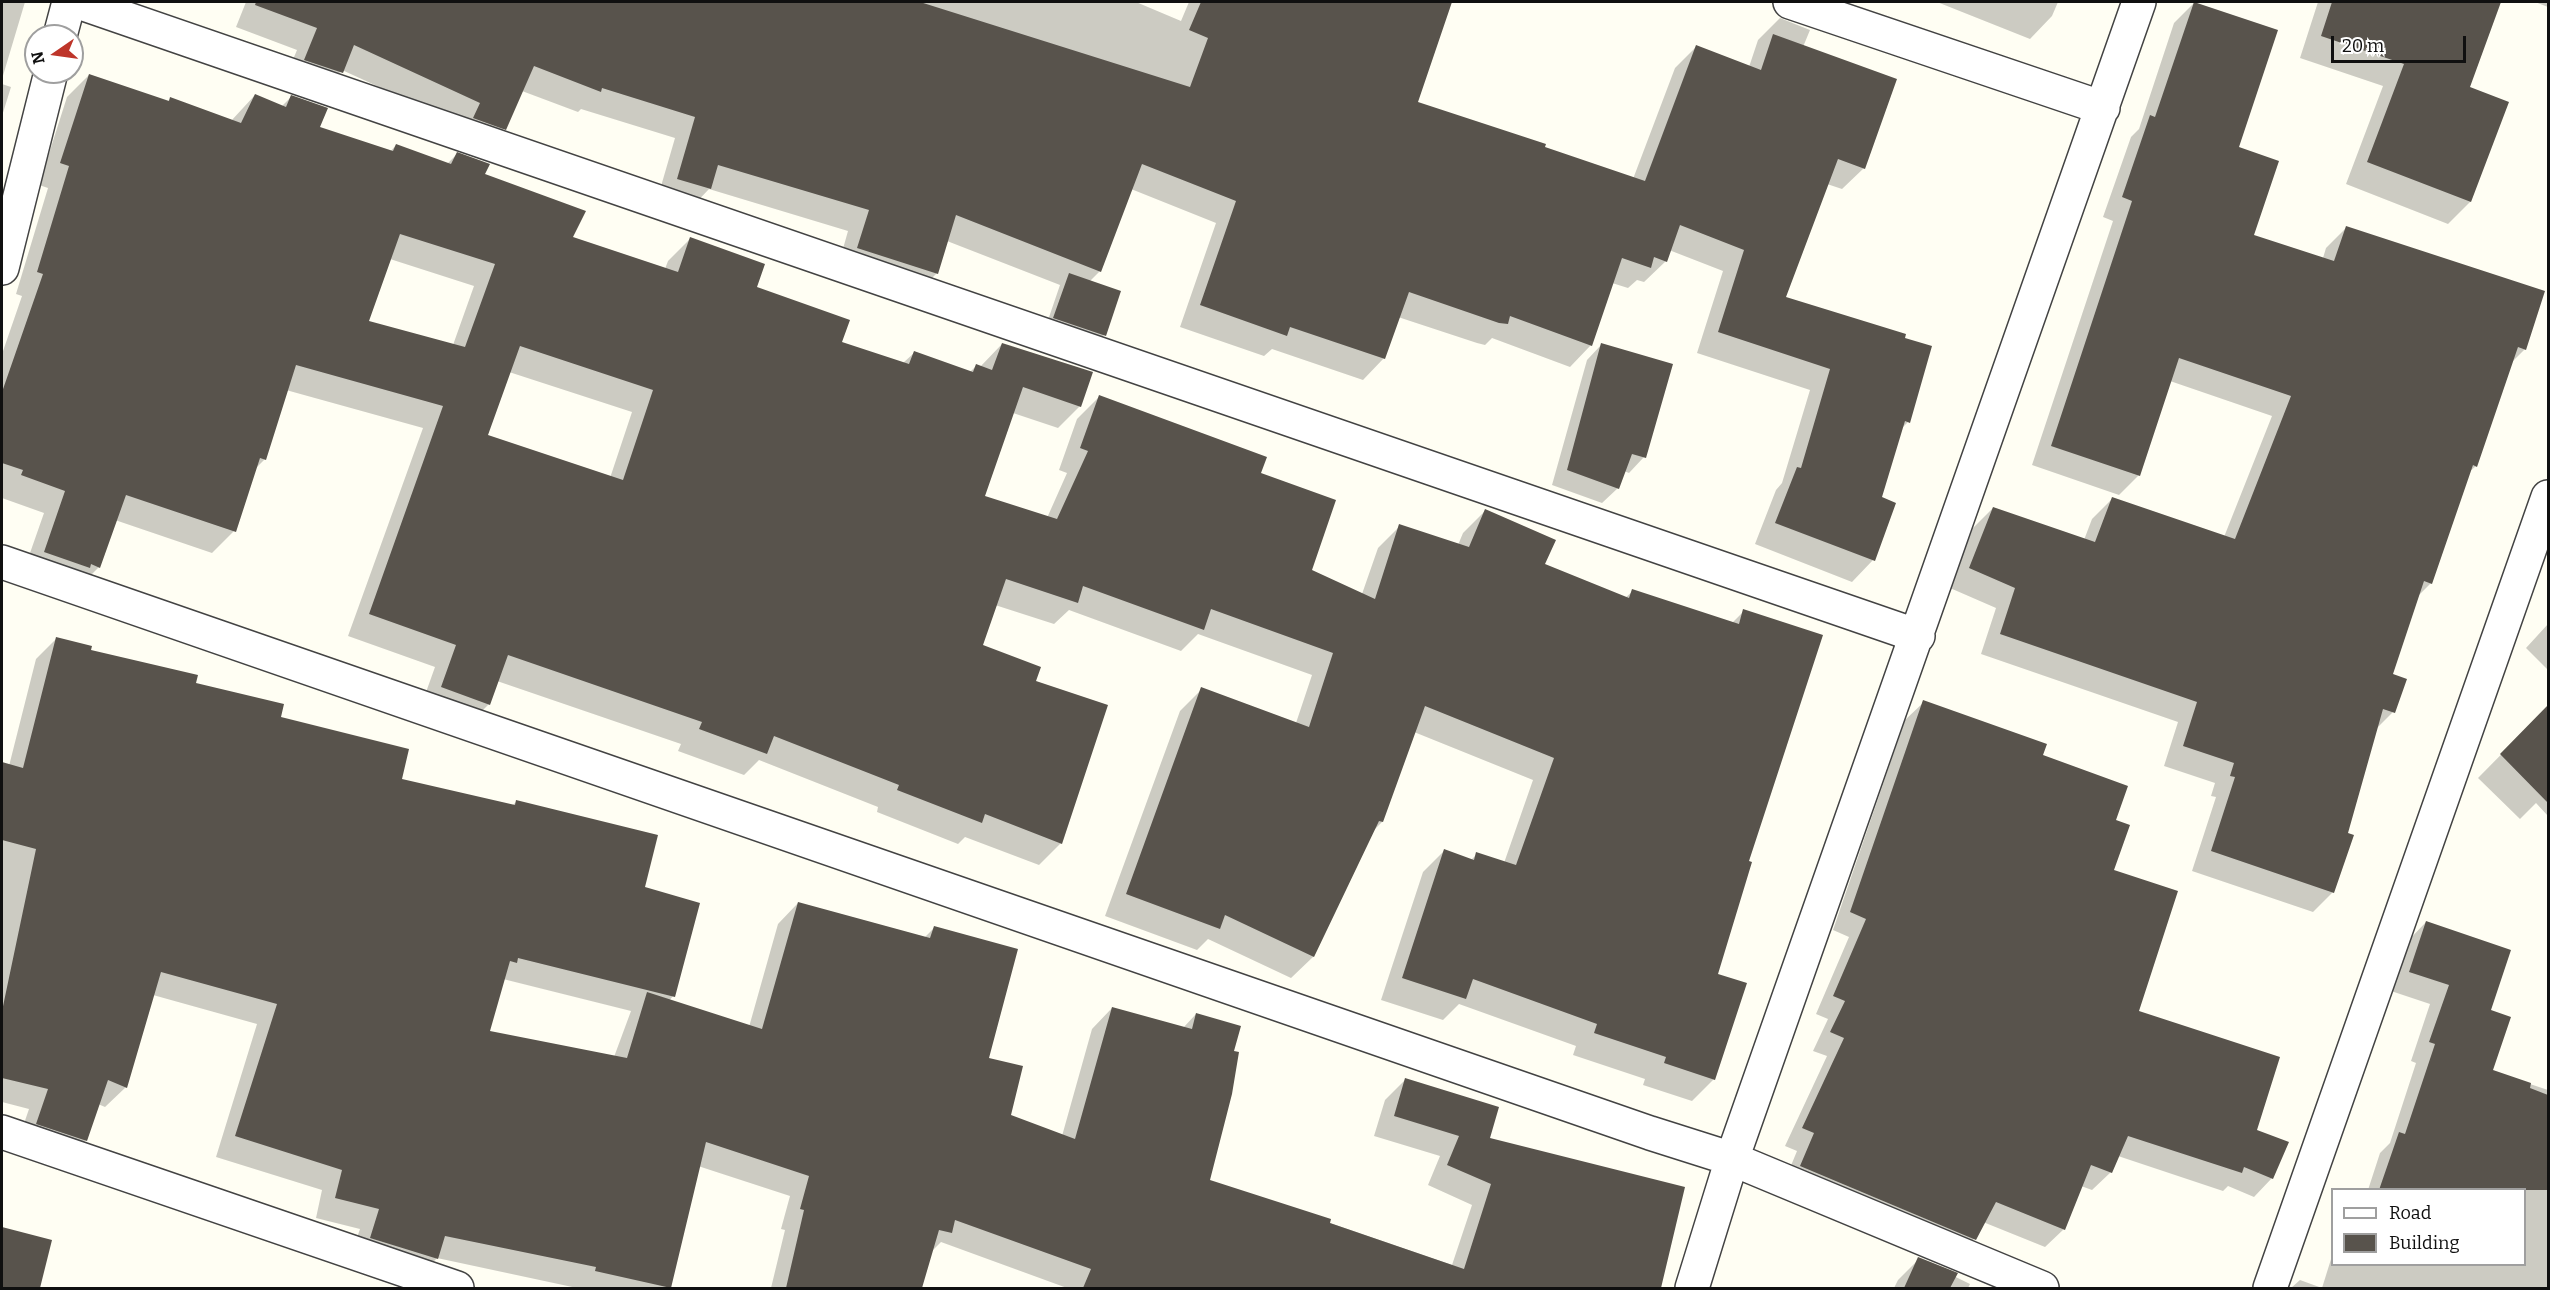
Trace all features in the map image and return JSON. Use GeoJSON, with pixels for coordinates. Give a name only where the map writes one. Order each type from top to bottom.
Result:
{"type":"FeatureCollection","features":[{"type":"Feature","properties":{"kind":"street"},"geometry":{"type":"LineString","coordinates":[[63,24],[69,2]]}},
{"type":"Feature","properties":{"kind":"street"},"geometry":{"type":"LineString","coordinates":[[78,2],[1918,636]]}},
{"type":"Feature","properties":{"kind":"street"},"geometry":{"type":"LineString","coordinates":[[1790,2],[2103,108]]}},
{"type":"Feature","properties":{"kind":"street"},"geometry":{"type":"LineString","coordinates":[[1692,1288],[1732,1159],[1918,636],[2139,2]]}},
{"type":"Feature","properties":{"kind":"street"},"geometry":{"type":"LineString","coordinates":[[2,268],[48,84]]}},
{"type":"Feature","properties":{"kind":"street"},"geometry":{"type":"LineString","coordinates":[[2270,1288],[2548,497]]}},
{"type":"Feature","properties":{"kind":"street"},"geometry":{"type":"LineString","coordinates":[[2,562],[1650,1133],[1732,1159],[2042,1288]]}},
{"type":"Feature","properties":{"kind":"street"},"geometry":{"type":"LineString","coordinates":[[2,1132],[457,1288]]}},
{"type":"Feature","properties":{"kind":"building"},"geometry":{"type":"Polygon","coordinates":[[[256,2],[920,2],[1190,87],[1208,38],[1189,30],[1201,2],[1452,2],[1418,102],[1546,144],[1545,147],[1645,181],[1696,45],[1761,70],[1773,34],[1897,79],[1865,169],[1838,159],[1786,297],[1906,334],[1905,338],[1932,346],[1910,423],[1905,421],[1882,497],[1896,503],[1875,561],[1775,523],[1797,467],[1801,468],[1830,369],[1718,332],[1744,250],[1680,225],[1667,262],[1654,257],[1651,268],[1622,258],[1592,346],[1510,316],[1508,324],[1499,323],[1409,292],[1385,359],[1290,327],[1287,336],[1200,305],[1236,201],[1142,164],[1101,272],[956,215],[938,274],[857,248],[869,210],[718,165],[711,189],[677,179],[695,117],[602,88],[601,92],[534,66],[506,130],[473,118],[480,103],[354,45],[343,73],[304,60],[317,28],[255,5],[256,2]]]}},
{"type":"Feature","properties":{"kind":"building"},"geometry":{"type":"Polygon","coordinates":[[[2194,2],[2278,30],[2239,147],[2279,161],[2254,235],[2334,261],[2346,226],[2545,291],[2526,350],[2518,347],[2477,467],[2473,465],[2432,584],[2424,581],[2393,674],[2407,679],[2395,713],[2383,709],[2348,833],[2354,835],[2334,893],[2211,851],[2235,777],[2230,776],[2234,763],[2183,746],[2197,702],[2000,634],[2015,588],[1969,568],[1993,507],[2095,542],[2112,497],[2235,539],[2291,396],[2179,358],[2140,476],[2051,446],[2132,201],[2122,197],[2150,115],[2155,117],[2194,2]]]}},
{"type":"Feature","properties":{"kind":"building"},"geometry":{"type":"Polygon","coordinates":[[[2332,2],[2501,2],[2470,87],[2509,102],[2471,202],[2367,162],[2404,64],[2321,36],[2332,2]]]}},
{"type":"Feature","properties":{"kind":"building"},"geometry":{"type":"Polygon","coordinates":[[[89,74],[169,101],[170,97],[241,123],[255,94],[286,107],[291,95],[328,108],[320,127],[393,151],[396,144],[451,164],[457,152],[490,164],[485,174],[586,211],[573,237],[678,272],[690,237],[765,264],[757,287],[850,320],[842,342],[909,364],[914,351],[973,372],[976,364],[992,370],[1002,343],[1093,372],[1081,407],[1023,387],[985,496],[1057,519],[1088,451],[1080,448],[1099,395],[1267,457],[1261,473],[1336,500],[1312,570],[1375,599],[1399,524],[1469,547],[1485,509],[1556,540],[1545,564],[1629,598],[1632,589],[1739,624],[1743,609],[1823,635],[1749,861],[1752,862],[1718,974],[1747,983],[1715,1080],[1664,1063],[1666,1057],[1594,1033],[1597,1024],[1473,979],[1466,999],[1402,978],[1444,849],[1474,860],[1476,852],[1516,865],[1554,758],[1425,706],[1383,822],[1379,821],[1314,957],[1225,915],[1220,929],[1126,894],[1201,687],[1309,727],[1333,653],[1211,609],[1204,630],[1083,586],[1078,603],[1006,579],[983,645],[1041,667],[1036,681],[1108,705],[1062,844],[985,814],[982,823],[897,790],[899,785],[774,736],[767,754],[699,729],[702,722],[508,655],[490,705],[441,687],[456,645],[369,614],[443,406],[296,365],[266,460],[260,458],[236,532],[126,495],[100,568],[91,564],[90,568],[44,552],[65,491],[21,475],[23,470],[2,463],[2,392],[43,274],[37,272],[69,166],[60,163],[89,74]],[[400,234],[369,321],[465,347],[495,264],[400,234]],[[520,346],[488,435],[623,480],[653,390],[520,346]]]}},
{"type":"Feature","properties":{"kind":"building"},"geometry":{"type":"Polygon","coordinates":[[[1069,273],[1121,291],[1106,336],[1053,318],[1069,273]]]}},
{"type":"Feature","properties":{"kind":"building"},"geometry":{"type":"Polygon","coordinates":[[[1601,343],[1673,364],[1646,458],[1632,454],[1619,489],[1567,470],[1601,343]]]}},
{"type":"Feature","properties":{"kind":"building"},"geometry":{"type":"Polygon","coordinates":[[[56,637],[92,646],[91,650],[198,675],[196,683],[284,704],[281,717],[409,749],[402,779],[515,805],[516,800],[658,835],[645,887],[700,903],[675,997],[518,958],[517,963],[510,961],[490,1031],[627,1058],[647,992],[762,1029],[798,902],[930,938],[934,926],[1018,949],[989,1058],[1023,1066],[1011,1115],[1075,1139],[1112,1007],[1192,1029],[1196,1013],[1241,1026],[1234,1051],[1239,1052],[1232,1094],[1210,1180],[1331,1219],[1330,1223],[1464,1269],[1491,1184],[1447,1165],[1459,1136],[1394,1116],[1405,1078],[1499,1107],[1490,1138],[1685,1187],[1661,1288],[1083,1288],[1091,1269],[955,1220],[952,1233],[939,1230],[922,1288],[786,1288],[804,1210],[800,1209],[809,1176],[706,1142],[671,1288],[595,1271],[596,1267],[445,1236],[438,1259],[370,1238],[379,1209],[335,1198],[342,1170],[235,1136],[277,1004],[161,972],[127,1088],[108,1080],[87,1141],[36,1124],[48,1089],[2,1078],[2,1011],[36,849],[2,840],[2,762],[23,768],[56,637]]]}},
{"type":"Feature","properties":{"kind":"building"},"geometry":{"type":"Polygon","coordinates":[[[1923,700],[2047,744],[2043,755],[2128,786],[2116,820],[2130,825],[2114,870],[2178,891],[2139,1011],[2280,1057],[2257,1130],[2289,1142],[2273,1179],[2244,1167],[2242,1173],[2128,1136],[2112,1173],[2091,1165],[2065,1230],[1996,1202],[1976,1240],[1800,1166],[1814,1133],[1802,1128],[1844,1038],[1830,1032],[1845,1001],[1833,996],[1866,919],[1850,912],[1923,700]]]}},
{"type":"Feature","properties":{"kind":"building"},"geometry":{"type":"Polygon","coordinates":[[[2548,705],[2548,803],[2500,754],[2548,705]]]}},
{"type":"Feature","properties":{"kind":"building"},"geometry":{"type":"Polygon","coordinates":[[[2426,921],[2511,950],[2491,1010],[2511,1017],[2493,1070],[2531,1083],[2530,1088],[2548,1095],[2548,1190],[2380,1188],[2399,1132],[2405,1134],[2435,1044],[2429,1042],[2449,985],[2409,972],[2426,921]]]}},
{"type":"Feature","properties":{"kind":"building"},"geometry":{"type":"Polygon","coordinates":[[[2,1227],[52,1240],[40,1288],[2,1288],[2,1227]]]}},
{"type":"Feature","properties":{"kind":"building"},"geometry":{"type":"Polygon","coordinates":[[[1918,1257],[1958,1273],[1950,1288],[1904,1288],[1918,1257]]]}}]}
